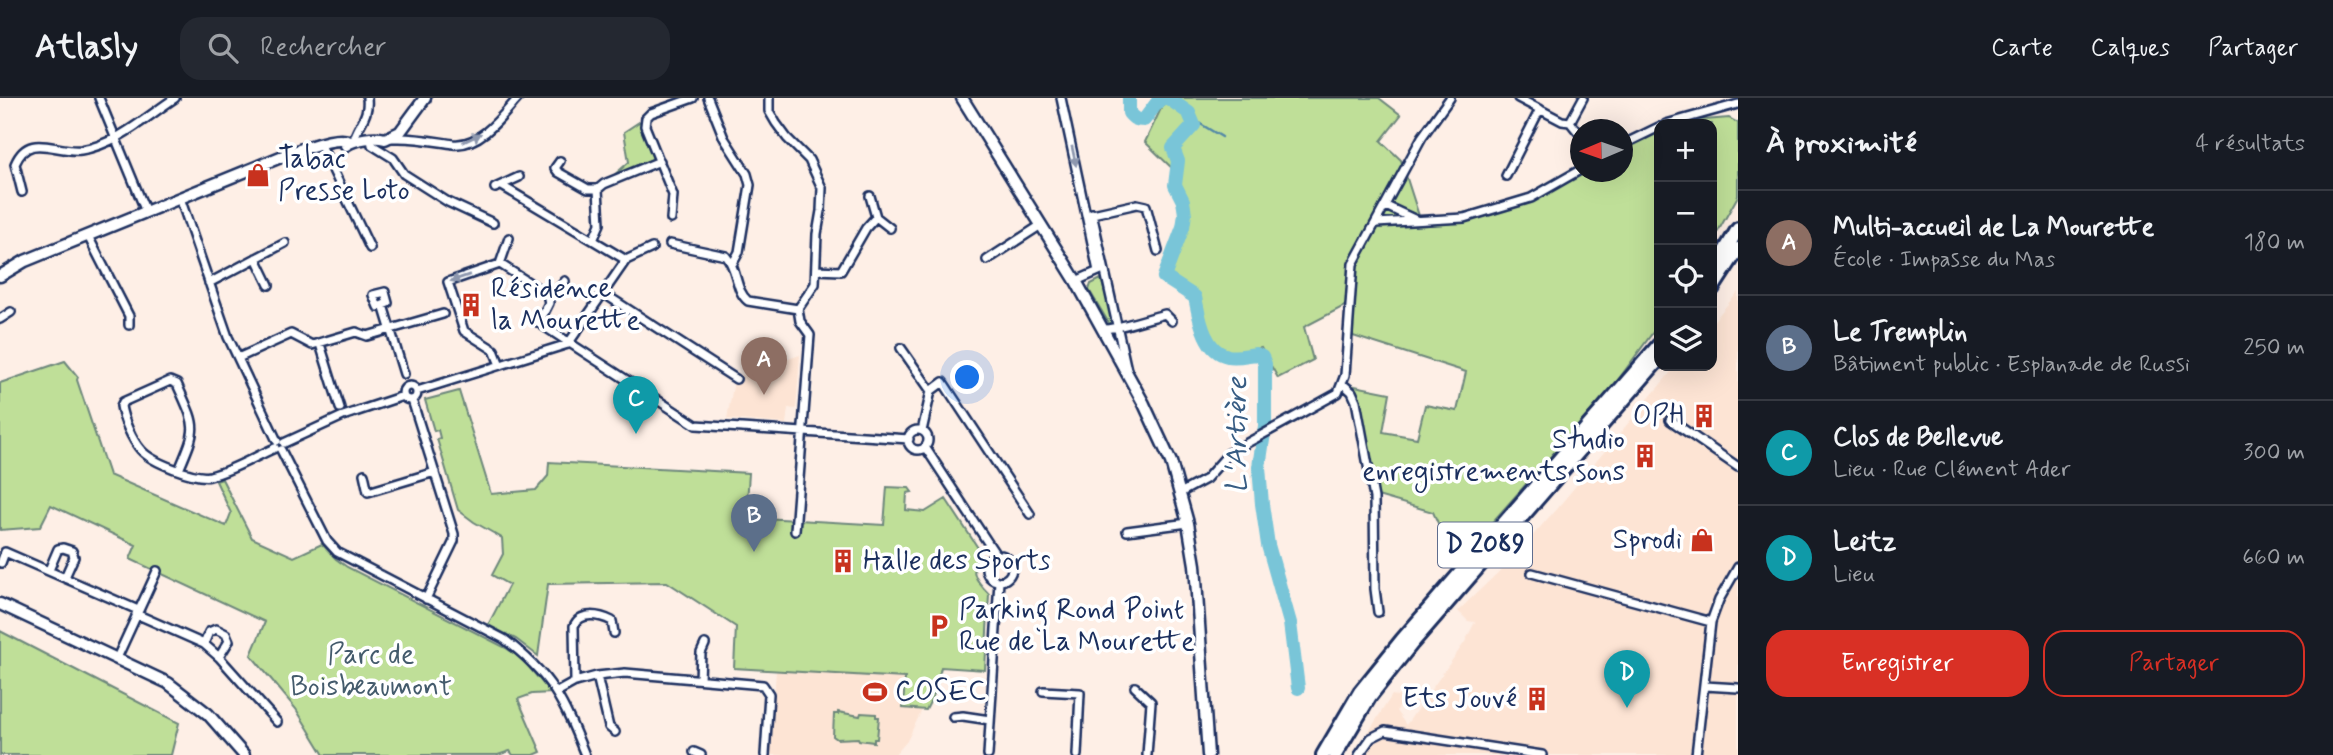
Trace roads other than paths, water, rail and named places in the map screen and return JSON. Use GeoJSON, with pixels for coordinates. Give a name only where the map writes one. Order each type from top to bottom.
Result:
{"type":"FeatureCollection","features":[{"type":"Feature","properties":{"kind":"highway"},"geometry":{"type":"LineString","coordinates":[[1717,264],[1738,229]]}},
{"type":"Feature","properties":{"kind":"highway"},"geometry":{"type":"LineString","coordinates":[[1717,281],[1738,249]]}},
{"type":"Feature","properties":{"kind":"highway","name":"D 2089"},"geometry":{"type":"LineString","coordinates":[[1323,755],[1360,692],[1402,640],[1654,351]]}},
{"type":"Feature","properties":{"kind":"highway","name":"D 2089"},"geometry":{"type":"LineString","coordinates":[[1335,755],[1370,696],[1412,642],[1654,365]]}},
{"type":"Feature","properties":{"kind":"main road"},"geometry":{"type":"LineString","coordinates":[[0,276],[25,261],[88,236],[144,207],[180,198],[293,152],[321,145],[346,145],[353,141],[390,138],[400,132],[418,102],[423,103],[425,98]]}},
{"type":"Feature","properties":{"kind":"main road"},"geometry":{"type":"LineString","coordinates":[[962,98],[1076,281],[1166,452],[1188,523],[1195,565],[1208,755]]}},
{"type":"Feature","properties":{"kind":"main road"},"geometry":{"type":"LineString","coordinates":[[375,138],[398,126],[402,127]]}},
{"type":"Feature","properties":{"kind":"main road"},"geometry":{"type":"LineString","coordinates":[[0,604],[168,683],[208,714],[244,755]]}},
{"type":"Feature","properties":{"kind":"street"},"geometry":{"type":"LineString","coordinates":[[99,98],[144,207]]}},
{"type":"Feature","properties":{"kind":"street"},"geometry":{"type":"LineString","coordinates":[[22,192],[15,164],[26,149],[35,145],[79,150],[115,138],[175,98]]}},
{"type":"Feature","properties":{"kind":"street"},"geometry":{"type":"LineString","coordinates":[[353,141],[366,118],[367,98]]}},
{"type":"Feature","properties":{"kind":"street"},"geometry":{"type":"LineString","coordinates":[[390,138],[412,137],[454,144],[467,142],[497,122],[518,98]]}},
{"type":"Feature","properties":{"kind":"street"},"geometry":{"type":"LineString","coordinates":[[671,219],[673,195],[645,126],[646,118],[651,113],[693,98]]}},
{"type":"Feature","properties":{"kind":"street"},"geometry":{"type":"LineString","coordinates":[[708,98],[724,138],[747,174],[750,186],[739,252],[733,263]]}},
{"type":"Feature","properties":{"kind":"street"},"geometry":{"type":"LineString","coordinates":[[769,98],[769,111],[787,138],[809,160],[822,188],[815,285],[798,309],[800,321],[810,335],[810,349],[795,531]]}},
{"type":"Feature","properties":{"kind":"street"},"geometry":{"type":"LineString","coordinates":[[1061,98],[1101,270],[1121,336],[1127,374]]}},
{"type":"Feature","properties":{"kind":"street"},"geometry":{"type":"LineString","coordinates":[[1180,493],[1206,479],[1229,453],[1338,393],[1343,384],[1352,267],[1422,137],[1450,98]]}},
{"type":"Feature","properties":{"kind":"street"},"geometry":{"type":"LineString","coordinates":[[1518,98],[1570,122]]}},
{"type":"Feature","properties":{"kind":"street"},"geometry":{"type":"LineString","coordinates":[[1572,119],[1583,98]]}},
{"type":"Feature","properties":{"kind":"street"},"geometry":{"type":"LineString","coordinates":[[1686,119],[1738,104]]}},
{"type":"Feature","properties":{"kind":"street"},"geometry":{"type":"LineString","coordinates":[[1506,176],[1540,109]]}},
{"type":"Feature","properties":{"kind":"street"},"geometry":{"type":"LineString","coordinates":[[1723,110],[1738,110]]}},
{"type":"Feature","properties":{"kind":"street"},"geometry":{"type":"LineString","coordinates":[[402,127],[412,137]]}},
{"type":"Feature","properties":{"kind":"street"},"geometry":{"type":"LineString","coordinates":[[1633,140],[1654,129]]}},
{"type":"Feature","properties":{"kind":"street"},"geometry":{"type":"LineString","coordinates":[[375,138],[372,145],[393,158],[404,174],[448,202],[493,223]]}},
{"type":"Feature","properties":{"kind":"street"},"geometry":{"type":"LineString","coordinates":[[321,145],[370,248]]}},
{"type":"Feature","properties":{"kind":"street"},"geometry":{"type":"LineString","coordinates":[[557,164],[588,189],[598,189],[660,161]]}},
{"type":"Feature","properties":{"kind":"street"},"geometry":{"type":"LineString","coordinates":[[1376,223],[1464,218],[1531,198],[1570,176]]}},
{"type":"Feature","properties":{"kind":"street"},"geometry":{"type":"LineString","coordinates":[[519,177],[499,187],[594,238],[626,260]]}},
{"type":"Feature","properties":{"kind":"street"},"geometry":{"type":"LineString","coordinates":[[594,238],[600,224],[598,189]]}},
{"type":"Feature","properties":{"kind":"street"},"geometry":{"type":"LineString","coordinates":[[870,196],[876,217],[890,229]]}},
{"type":"Feature","properties":{"kind":"street"},"geometry":{"type":"LineString","coordinates":[[180,198],[223,325],[327,541],[337,552],[504,639],[535,664],[557,692],[585,755]]}},
{"type":"Feature","properties":{"kind":"street"},"geometry":{"type":"LineString","coordinates":[[1090,214],[1136,204],[1146,206],[1158,251]]}},
{"type":"Feature","properties":{"kind":"street"},"geometry":{"type":"LineString","coordinates":[[1386,206],[1420,222]]}},
{"type":"Feature","properties":{"kind":"street"},"geometry":{"type":"LineString","coordinates":[[816,270],[841,271],[866,228],[876,217]]}},
{"type":"Feature","properties":{"kind":"street"},"geometry":{"type":"LineString","coordinates":[[986,260],[1041,225]]}},
{"type":"Feature","properties":{"kind":"street"},"geometry":{"type":"LineString","coordinates":[[88,236],[129,316],[129,325]]}},
{"type":"Feature","properties":{"kind":"street"},"geometry":{"type":"LineString","coordinates":[[500,264],[509,238]]}},
{"type":"Feature","properties":{"kind":"street"},"geometry":{"type":"LineString","coordinates":[[209,283],[285,243]]}},
{"type":"Feature","properties":{"kind":"street"},"geometry":{"type":"LineString","coordinates":[[670,244],[726,256],[733,263],[745,300],[798,309]]}},
{"type":"Feature","properties":{"kind":"street"},"geometry":{"type":"LineString","coordinates":[[416,391],[568,344],[626,260],[652,248]]}},
{"type":"Feature","properties":{"kind":"street"},"geometry":{"type":"LineString","coordinates":[[256,258],[269,285]]}},
{"type":"Feature","properties":{"kind":"street"},"geometry":{"type":"LineString","coordinates":[[500,264],[547,294],[550,299]]}},
{"type":"Feature","properties":{"kind":"street"},"geometry":{"type":"LineString","coordinates":[[500,264],[449,282],[464,331],[494,350],[500,365]]}},
{"type":"Feature","properties":{"kind":"street"},"geometry":{"type":"LineString","coordinates":[[1076,281],[1101,270]]}},
{"type":"Feature","properties":{"kind":"street"},"geometry":{"type":"LineString","coordinates":[[565,281],[550,299],[539,323],[696,425],[909,439]]}},
{"type":"Feature","properties":{"kind":"street"},"geometry":{"type":"LineString","coordinates":[[379,293],[373,295],[378,307],[383,305],[404,374]]}},
{"type":"Feature","properties":{"kind":"street"},"geometry":{"type":"LineString","coordinates":[[603,293],[736,379]]}},
{"type":"Feature","properties":{"kind":"street"},"geometry":{"type":"LineString","coordinates":[[0,319],[11,312]]}},
{"type":"Feature","properties":{"kind":"street"},"geometry":{"type":"LineString","coordinates":[[238,358],[291,334],[312,345],[320,344],[356,332],[367,336],[443,314]]}},
{"type":"Feature","properties":{"kind":"street"},"geometry":{"type":"LineString","coordinates":[[1101,328],[1107,331],[1165,314],[1172,321]]}},
{"type":"Feature","properties":{"kind":"street"},"geometry":{"type":"LineString","coordinates":[[320,344],[340,408]]}},
{"type":"Feature","properties":{"kind":"street"},"geometry":{"type":"LineString","coordinates":[[901,348],[931,391]]}},
{"type":"Feature","properties":{"kind":"street"},"geometry":{"type":"LineString","coordinates":[[179,470],[194,427],[177,384],[170,381],[123,402],[121,410],[143,453],[179,470],[198,477],[211,475],[343,416],[403,396]]}},
{"type":"Feature","properties":{"kind":"street"},"geometry":{"type":"LineString","coordinates":[[925,447],[928,438],[922,430],[931,391],[943,382],[1030,514]]}},
{"type":"Feature","properties":{"kind":"street"},"geometry":{"type":"LineString","coordinates":[[1343,384],[1352,392],[1356,401],[1374,498],[1375,602],[1378,612]]}},
{"type":"Feature","properties":{"kind":"street"},"geometry":{"type":"LineString","coordinates":[[403,396],[406,387],[412,386],[416,391],[412,400]]}},
{"type":"Feature","properties":{"kind":"street"},"geometry":{"type":"LineString","coordinates":[[403,396],[412,400]]}},
{"type":"Feature","properties":{"kind":"street"},"geometry":{"type":"LineString","coordinates":[[412,400],[454,537],[426,598]]}},
{"type":"Feature","properties":{"kind":"street"},"geometry":{"type":"LineString","coordinates":[[1670,420],[1738,467]]}},
{"type":"Feature","properties":{"kind":"street"},"geometry":{"type":"LineString","coordinates":[[922,430],[913,431],[909,439],[910,445],[915,449],[925,447]]}},
{"type":"Feature","properties":{"kind":"street"},"geometry":{"type":"LineString","coordinates":[[925,447],[996,555],[1008,558],[1012,565],[1010,576],[1005,580],[992,579],[986,570],[987,562],[996,555]]}},
{"type":"Feature","properties":{"kind":"street"},"geometry":{"type":"LineString","coordinates":[[364,474],[368,492],[435,472]]}},
{"type":"Feature","properties":{"kind":"street"},"geometry":{"type":"LineString","coordinates":[[1127,531],[1188,523]]}},
{"type":"Feature","properties":{"kind":"street"},"geometry":{"type":"LineString","coordinates":[[49,570],[58,549],[72,551],[74,557],[65,577]]}},
{"type":"Feature","properties":{"kind":"street"},"geometry":{"type":"LineString","coordinates":[[1,563],[5,552],[65,577],[204,644],[277,722]]}},
{"type":"Feature","properties":{"kind":"street"},"geometry":{"type":"LineString","coordinates":[[1696,755],[1711,622],[1719,600],[1738,567]]}},
{"type":"Feature","properties":{"kind":"street"},"geometry":{"type":"LineString","coordinates":[[117,658],[157,571]]}},
{"type":"Feature","properties":{"kind":"street"},"geometry":{"type":"LineString","coordinates":[[1531,573],[1711,622]]}},
{"type":"Feature","properties":{"kind":"street"},"geometry":{"type":"LineString","coordinates":[[988,755],[999,581]]}},
{"type":"Feature","properties":{"kind":"street"},"geometry":{"type":"LineString","coordinates":[[575,682],[574,626],[577,620],[602,616],[612,621],[614,633]]}},
{"type":"Feature","properties":{"kind":"street"},"geometry":{"type":"LineString","coordinates":[[204,644],[209,632],[216,629],[226,634],[229,640],[219,657]]}},
{"type":"Feature","properties":{"kind":"street"},"geometry":{"type":"LineString","coordinates":[[700,679],[701,653],[705,644]]}},
{"type":"Feature","properties":{"kind":"street"},"geometry":{"type":"LineString","coordinates":[[557,692],[575,682],[625,673],[763,685],[769,694],[765,755]]}},
{"type":"Feature","properties":{"kind":"street"},"geometry":{"type":"LineString","coordinates":[[597,676],[609,727],[615,732]]}},
{"type":"Feature","properties":{"kind":"street"},"geometry":{"type":"LineString","coordinates":[[1705,686],[1738,688]]}},
{"type":"Feature","properties":{"kind":"street"},"geometry":{"type":"LineString","coordinates":[[1135,687],[1151,702],[1147,755]]}},
{"type":"Feature","properties":{"kind":"street"},"geometry":{"type":"LineString","coordinates":[[1043,691],[1080,693],[1077,755]]}},
{"type":"Feature","properties":{"kind":"street"},"geometry":{"type":"LineString","coordinates":[[953,717],[989,720]]}},
{"type":"Feature","properties":{"kind":"street"},"geometry":{"type":"LineString","coordinates":[[1359,755],[1371,738],[1385,731],[1542,755]]}},
{"type":"Feature","properties":{"kind":"waterway","name":"L'Artière"},"geometry":{"type":"LineString","coordinates":[[1129,98],[1129,113],[1135,119],[1144,120],[1159,100],[1164,98]]}},
{"type":"Feature","properties":{"kind":"waterway","name":"L'Artière"},"geometry":{"type":"LineString","coordinates":[[1168,98],[1189,113],[1194,125],[1173,148],[1178,161],[1175,185],[1183,201],[1185,214],[1183,227],[1164,277],[1195,297],[1204,332],[1213,348],[1231,357],[1256,354],[1262,357],[1265,364],[1265,426],[1259,467],[1262,504],[1268,545],[1290,623],[1298,688]]}},
{"type":"Feature","properties":{"kind":"waterway"},"geometry":{"type":"LineString","coordinates":[[1194,120],[1222,137]]}},
{"type":"Feature","properties":{"kind":"place","name":"Tabac Presse Loto"},"geometry":{"type":"Point","coordinates":[258,175]}},
{"type":"Feature","properties":{"kind":"place","name":"Résidence la Mourette"},"geometry":{"type":"Point","coordinates":[471,305]}},
{"type":"Feature","properties":{"kind":"place","name":"Multi-accueil de La Mourette"},"geometry":{"type":"Point","coordinates":[764,395]}},
{"type":"Feature","properties":{"kind":"place","name":"OPH"},"geometry":{"type":"Point","coordinates":[1704,416]}},
{"type":"Feature","properties":{"kind":"place","name":"Clos de Bellevue"},"geometry":{"type":"Point","coordinates":[636,434]}},
{"type":"Feature","properties":{"kind":"place","name":"Studio enregistrements sons"},"geometry":{"type":"Point","coordinates":[1645,456]}},
{"type":"Feature","properties":{"kind":"place","name":"Sprodi"},"geometry":{"type":"Point","coordinates":[1702,540]}},
{"type":"Feature","properties":{"kind":"place","name":"Le Tremplin"},"geometry":{"type":"Point","coordinates":[754,552]}},
{"type":"Feature","properties":{"kind":"place","name":"Halle des Sports"},"geometry":{"type":"Point","coordinates":[843,561]}},
{"type":"Feature","properties":{"kind":"place","name":"Parking Rond Point Rue de La Mourette"},"geometry":{"type":"Point","coordinates":[939,626]}},
{"type":"Feature","properties":{"kind":"place","name":"COSEC"},"geometry":{"type":"Point","coordinates":[875,692]}},
{"type":"Feature","properties":{"kind":"place","name":"Ets Jouvé"},"geometry":{"type":"Point","coordinates":[1537,699]}},
{"type":"Feature","properties":{"kind":"place","name":"Leitz"},"geometry":{"type":"Point","coordinates":[1627,708]}},
{"type":"Feature","properties":{"kind":"park label","name":"Parc de Boisbeaumont"},"geometry":{"type":"Point","coordinates":[371,671]}}]}
